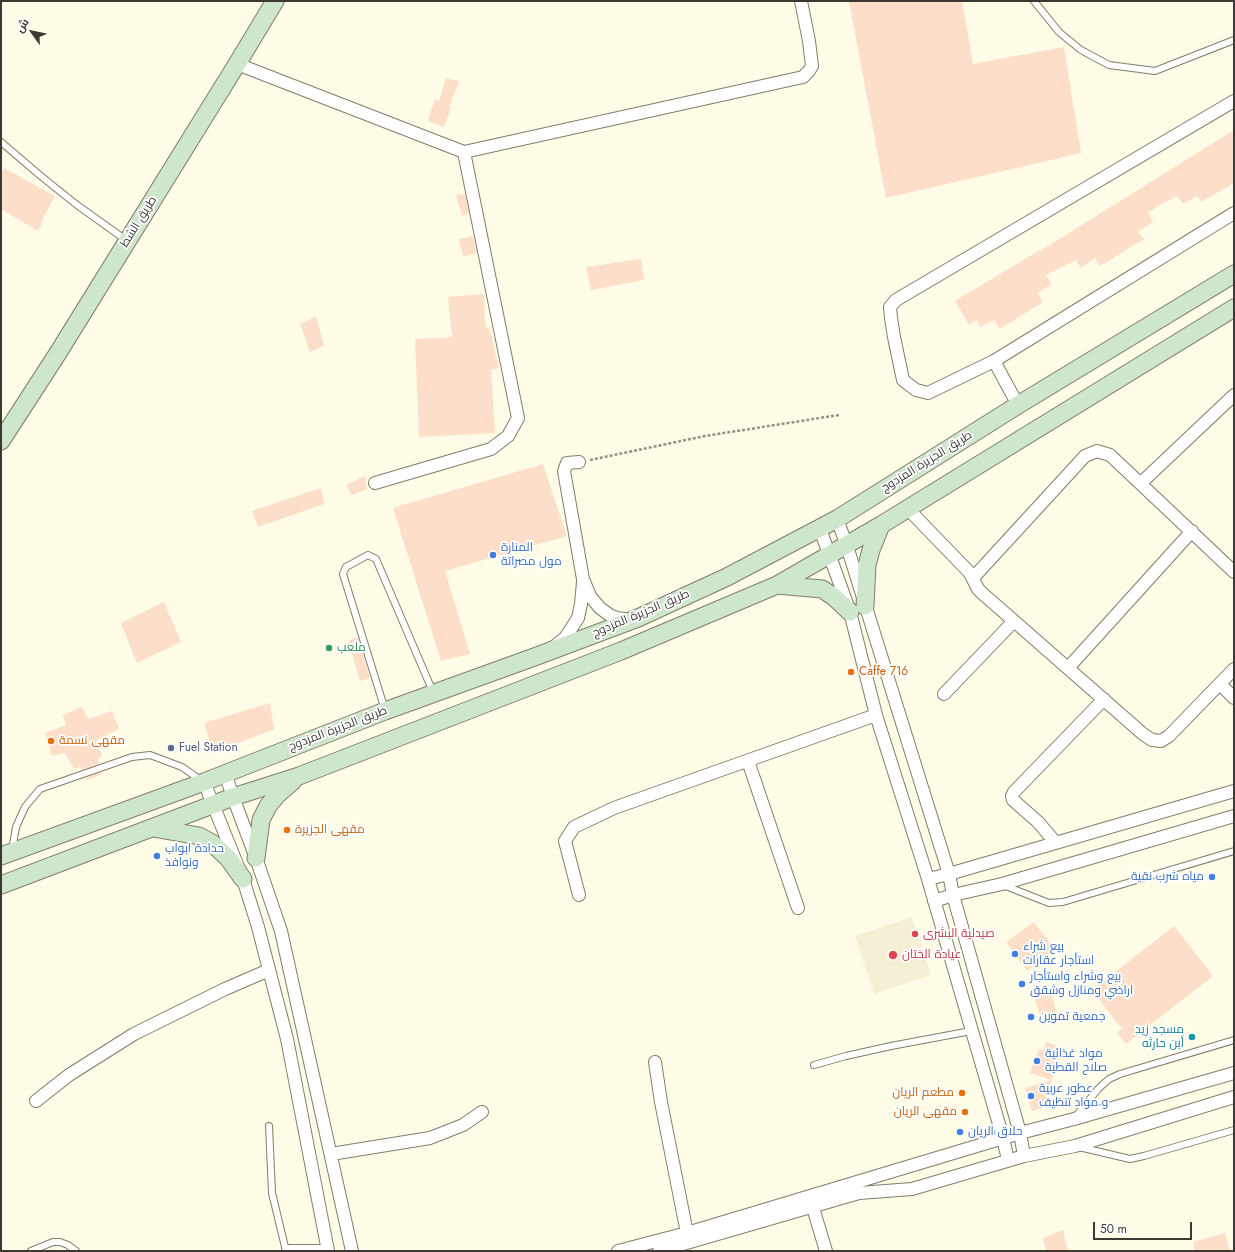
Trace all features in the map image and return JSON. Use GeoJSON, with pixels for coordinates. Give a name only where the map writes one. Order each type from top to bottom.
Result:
{"type":"FeatureCollection","features":[{"type":"Feature","properties":{"kind":"main road","name":"طريق الشط"},"geometry":{"type":"LineString","coordinates":[[1,441],[128,241],[275,1]]}},
{"type":"Feature","properties":{"kind":"main road","name":"طريق الجزيرة المزدوج"},"geometry":{"type":"LineString","coordinates":[[6,854],[204,782],[385,710],[538,656],[638,618],[727,578],[837,519],[1018,405],[1234,274]]}},
{"type":"Feature","properties":{"kind":"main road"},"geometry":{"type":"LineString","coordinates":[[1,885],[233,797],[299,776],[621,651],[777,584],[847,546],[1234,308]]}},
{"type":"Feature","properties":{"kind":"main road"},"geometry":{"type":"LineString","coordinates":[[777,584],[822,589],[857,609],[871,550],[881,525]]}},
{"type":"Feature","properties":{"kind":"main road"},"geometry":{"type":"LineString","coordinates":[[256,858],[261,820],[268,806],[278,794],[299,776]]}},
{"type":"Feature","properties":{"kind":"main road"},"geometry":{"type":"LineString","coordinates":[[151,828],[199,836],[212,843],[228,858],[243,879]]}},
{"type":"Feature","properties":{"kind":"street"},"geometry":{"type":"LineString","coordinates":[[237,64],[464,152],[803,76],[812,66],[809,41],[801,1]]}},
{"type":"Feature","properties":{"kind":"street"},"geometry":{"type":"LineString","coordinates":[[1234,101],[896,300],[890,307],[894,337],[903,380],[916,390],[928,393],[994,362],[1234,213]]}},
{"type":"Feature","properties":{"kind":"street"},"geometry":{"type":"LineString","coordinates":[[375,483],[491,449],[508,436],[518,418],[464,152]]}},
{"type":"Feature","properties":{"kind":"street"},"geometry":{"type":"LineString","coordinates":[[994,362],[1018,405]]}},
{"type":"Feature","properties":{"kind":"street"},"geometry":{"type":"LineString","coordinates":[[1141,483],[1234,395]]}},
{"type":"Feature","properties":{"kind":"street"},"geometry":{"type":"LineString","coordinates":[[973,578],[1085,456],[1097,451],[1110,454],[1192,532],[1233,567]]}},
{"type":"Feature","properties":{"kind":"street"},"geometry":{"type":"LineString","coordinates":[[538,656],[565,638],[578,618],[582,604],[583,579],[564,471],[567,463],[579,462]]}},
{"type":"Feature","properties":{"kind":"street"},"geometry":{"type":"LineString","coordinates":[[908,509],[970,573],[978,589],[1147,738],[1162,741],[1169,736],[1234,669]]}},
{"type":"Feature","properties":{"kind":"street"},"geometry":{"type":"LineString","coordinates":[[837,519],[847,546],[876,715],[928,879],[1008,1160]]}},
{"type":"Feature","properties":{"kind":"street"},"geometry":{"type":"LineString","coordinates":[[820,529],[829,556],[857,609],[949,874],[953,895],[1020,1133],[1024,1156]]}},
{"type":"Feature","properties":{"kind":"street"},"geometry":{"type":"LineString","coordinates":[[1068,668],[1192,532]]}},
{"type":"Feature","properties":{"kind":"street"},"geometry":{"type":"LineString","coordinates":[[583,579],[590,596],[600,608],[611,616],[624,620],[638,618]]}},
{"type":"Feature","properties":{"kind":"street"},"geometry":{"type":"LineString","coordinates":[[944,694],[1014,621]]}},
{"type":"Feature","properties":{"kind":"street"},"geometry":{"type":"LineString","coordinates":[[1220,684],[1234,698]]}},
{"type":"Feature","properties":{"kind":"street"},"geometry":{"type":"LineString","coordinates":[[1056,843],[1038,822],[1013,800],[1012,796],[1014,792],[1104,699]]}},
{"type":"Feature","properties":{"kind":"street"},"geometry":{"type":"LineString","coordinates":[[578,895],[565,841],[574,827],[614,808],[876,715]]}},
{"type":"Feature","properties":{"kind":"street"},"geometry":{"type":"LineString","coordinates":[[748,761],[798,908]]}},
{"type":"Feature","properties":{"kind":"street"},"geometry":{"type":"LineString","coordinates":[[226,773],[233,797],[256,858],[281,932],[352,1251]]}},
{"type":"Feature","properties":{"kind":"street"},"geometry":{"type":"LineString","coordinates":[[204,782],[243,879],[269,970],[287,1039],[328,1250]]}},
{"type":"Feature","properties":{"kind":"street"},"geometry":{"type":"LineString","coordinates":[[928,879],[1234,791]]}},
{"type":"Feature","properties":{"kind":"street"},"geometry":{"type":"LineString","coordinates":[[934,901],[953,895],[1002,884],[1234,816]]}},
{"type":"Feature","properties":{"kind":"street"},"geometry":{"type":"LineString","coordinates":[[36,1101],[69,1075],[134,1034],[225,989],[269,970]]}},
{"type":"Feature","properties":{"kind":"street"},"geometry":{"type":"LineString","coordinates":[[655,1062],[661,1102],[687,1233]]}},
{"type":"Feature","properties":{"kind":"street"},"geometry":{"type":"LineString","coordinates":[[658,1251],[1002,1138],[1074,1120],[1234,1073]]}},
{"type":"Feature","properties":{"kind":"street"},"geometry":{"type":"LineString","coordinates":[[618,1251],[811,1201],[859,1193],[912,1189],[1008,1160],[1075,1146],[1234,1097]]}},
{"type":"Feature","properties":{"kind":"street"},"geometry":{"type":"LineString","coordinates":[[331,1154],[430,1138],[463,1125],[482,1112]]}},
{"type":"Feature","properties":{"kind":"street"},"geometry":{"type":"LineString","coordinates":[[811,1201],[826,1251]]}},
{"type":"Feature","properties":{"kind":"lane"},"geometry":{"type":"LineString","coordinates":[[1034,1],[1059,32],[1081,50],[1109,65],[1155,71],[1234,40]]}},
{"type":"Feature","properties":{"kind":"lane"},"geometry":{"type":"LineString","coordinates":[[1,142],[71,200],[128,241]]}},
{"type":"Feature","properties":{"kind":"lane"},"geometry":{"type":"LineString","coordinates":[[385,710],[343,574],[346,567],[368,555],[376,558],[434,693]]}},
{"type":"Feature","properties":{"kind":"lane"},"geometry":{"type":"LineString","coordinates":[[6,854],[25,807],[40,789],[132,757],[150,755],[182,767],[204,782]]}},
{"type":"Feature","properties":{"kind":"lane"},"geometry":{"type":"LineString","coordinates":[[1002,884],[1049,903],[1063,902],[1234,851]]}},
{"type":"Feature","properties":{"kind":"lane"},"geometry":{"type":"LineString","coordinates":[[814,1065],[891,1046],[972,1031]]}},
{"type":"Feature","properties":{"kind":"lane"},"geometry":{"type":"LineString","coordinates":[[1074,1120],[1098,1089],[1109,1079],[1120,1074],[1234,1040]]}},
{"type":"Feature","properties":{"kind":"lane"},"geometry":{"type":"LineString","coordinates":[[269,1126],[272,1192],[285,1250],[328,1250]]}},
{"type":"Feature","properties":{"kind":"lane"},"geometry":{"type":"LineString","coordinates":[[1075,1146],[1130,1159],[1234,1130]]}},
{"type":"Feature","properties":{"kind":"lane"},"geometry":{"type":"LineString","coordinates":[[31,1251],[53,1242],[60,1242],[68,1245],[76,1251]]}},
{"type":"Feature","properties":{"kind":"path"},"geometry":{"type":"LineString","coordinates":[[579,462],[705,436],[838,415]]}},
{"type":"Feature","properties":{"kind":"shaded area","name":"عيادة الختان"},"geometry":{"type":"Polygon","coordinates":[[[912,917],[931,975],[874,994],[855,936],[912,917]]]}},
{"type":"Feature","properties":{"kind":"building"},"geometry":{"type":"Polygon","coordinates":[[[849,1],[962,1],[973,64],[1064,47],[1081,153],[886,198],[849,1]]]}},
{"type":"Feature","properties":{"kind":"building"},"geometry":{"type":"Polygon","coordinates":[[[446,78],[459,81],[449,106],[451,108],[444,127],[428,121],[435,99],[439,101],[446,78]]]}},
{"type":"Feature","properties":{"kind":"building"},"geometry":{"type":"Polygon","coordinates":[[[1234,130],[1234,183],[1201,202],[1197,196],[1183,204],[1177,196],[1156,207],[1148,213],[1153,222],[1138,232],[1144,239],[1100,266],[1095,258],[1081,268],[1076,260],[1046,275],[1052,284],[1037,293],[1043,302],[1000,329],[994,320],[980,327],[977,320],[969,325],[955,301],[1040,251],[1234,130]]]}},
{"type":"Feature","properties":{"kind":"building"},"geometry":{"type":"Polygon","coordinates":[[[4,168],[55,196],[42,220],[38,231],[1,209],[1,175],[4,168]]]}},
{"type":"Feature","properties":{"kind":"building"},"geometry":{"type":"Polygon","coordinates":[[[465,194],[469,213],[462,216],[456,195],[465,194]]]}},
{"type":"Feature","properties":{"kind":"building"},"geometry":{"type":"Polygon","coordinates":[[[473,236],[477,253],[463,257],[459,239],[473,236]]]}},
{"type":"Feature","properties":{"kind":"building"},"geometry":{"type":"Polygon","coordinates":[[[641,259],[644,280],[591,290],[586,267],[641,259]]]}},
{"type":"Feature","properties":{"kind":"building"},"geometry":{"type":"Polygon","coordinates":[[[484,294],[485,326],[490,330],[499,368],[491,370],[495,433],[419,437],[415,339],[452,337],[448,297],[484,294]]]}},
{"type":"Feature","properties":{"kind":"building"},"geometry":{"type":"Polygon","coordinates":[[[316,316],[324,346],[310,352],[300,324],[316,316]]]}},
{"type":"Feature","properties":{"kind":"building"},"geometry":{"type":"Polygon","coordinates":[[[543,464],[567,536],[445,571],[470,654],[441,661],[393,508],[543,464]]]}},
{"type":"Feature","properties":{"kind":"building"},"geometry":{"type":"Polygon","coordinates":[[[365,476],[367,489],[352,495],[346,485],[365,476]]]}},
{"type":"Feature","properties":{"kind":"building"},"geometry":{"type":"Polygon","coordinates":[[[321,488],[324,504],[258,527],[252,511],[321,488]]]}},
{"type":"Feature","properties":{"kind":"building"},"geometry":{"type":"Polygon","coordinates":[[[164,602],[181,642],[137,663],[121,623],[164,602]]]}},
{"type":"Feature","properties":{"kind":"building"},"geometry":{"type":"Polygon","coordinates":[[[358,637],[370,678],[360,681],[348,641],[358,637]]]}},
{"type":"Feature","properties":{"kind":"building"},"geometry":{"type":"Polygon","coordinates":[[[270,703],[274,729],[213,753],[204,723],[270,703]]]}},
{"type":"Feature","properties":{"kind":"building"},"geometry":{"type":"Polygon","coordinates":[[[82,707],[88,719],[112,711],[119,729],[96,741],[102,755],[98,759],[99,764],[82,770],[81,767],[74,769],[65,753],[52,756],[45,733],[66,725],[63,715],[82,707]]]}},
{"type":"Feature","properties":{"kind":"building"},"geometry":{"type":"Polygon","coordinates":[[[101,772],[102,774],[87,780],[86,778],[101,772]]]}},
{"type":"Feature","properties":{"kind":"building"},"geometry":{"type":"Polygon","coordinates":[[[1034,922],[1055,950],[1027,971],[1006,942],[1034,922]]]}},
{"type":"Feature","properties":{"kind":"building"},"geometry":{"type":"Polygon","coordinates":[[[1174,926],[1213,976],[1126,1044],[1117,1033],[1122,1029],[1092,990],[1174,926]]]}},
{"type":"Feature","properties":{"kind":"building"},"geometry":{"type":"Polygon","coordinates":[[[1049,988],[1058,1017],[1042,1022],[1033,993],[1049,988]]]}},
{"type":"Feature","properties":{"kind":"building"},"geometry":{"type":"Polygon","coordinates":[[[1046,1042],[1063,1048],[1048,1091],[1052,1105],[1032,1111],[1025,1088],[1051,1080],[1030,1073],[1039,1049],[1043,1051],[1046,1042]]]}},
{"type":"Feature","properties":{"kind":"building"},"geometry":{"type":"Polygon","coordinates":[[[1063,1230],[1068,1251],[1046,1251],[1043,1238],[1063,1230]]]}},
{"type":"Feature","properties":{"kind":"building"},"geometry":{"type":"Polygon","coordinates":[[[1225,1233],[1230,1251],[1195,1251],[1193,1242],[1225,1233]]]}},
{"type":"Feature","properties":{"kind":"place","name":"المنارة مول مصراتة"},"geometry":{"type":"Point","coordinates":[493,555]}},
{"type":"Feature","properties":{"kind":"place","name":"ملعب"},"geometry":{"type":"Point","coordinates":[329,648]}},
{"type":"Feature","properties":{"kind":"place","name":"Caffe 716"},"geometry":{"type":"Point","coordinates":[851,672]}},
{"type":"Feature","properties":{"kind":"place","name":"مقهى نسمة"},"geometry":{"type":"Point","coordinates":[51,741]}},
{"type":"Feature","properties":{"kind":"place","name":"Fuel Station"},"geometry":{"type":"Point","coordinates":[171,748]}},
{"type":"Feature","properties":{"kind":"place","name":"مقهى الجزيرة"},"geometry":{"type":"Point","coordinates":[287,830]}},
{"type":"Feature","properties":{"kind":"place","name":"حدادة ابواب ونوافذ"},"geometry":{"type":"Point","coordinates":[157,856]}},
{"type":"Feature","properties":{"kind":"place","name":"مياه شرب نقية"},"geometry":{"type":"Point","coordinates":[1212,877]}},
{"type":"Feature","properties":{"kind":"place","name":"صيدلية البشرى"},"geometry":{"type":"Point","coordinates":[915,934]}},
{"type":"Feature","properties":{"kind":"place","name":"بيع شراء استأجار عقارات"},"geometry":{"type":"Point","coordinates":[1015,954]}},
{"type":"Feature","properties":{"kind":"place","name":"عيادة الختان"},"geometry":{"type":"Point","coordinates":[893,955]}},
{"type":"Feature","properties":{"kind":"place","name":"بيع وشراء واستأجار اراضي ومنازل وشقق"},"geometry":{"type":"Point","coordinates":[1022,984]}},
{"type":"Feature","properties":{"kind":"place","name":"جمعية تموين"},"geometry":{"type":"Point","coordinates":[1031,1017]}},
{"type":"Feature","properties":{"kind":"place","name":"مسجد زيد أبن حارثه"},"geometry":{"type":"Point","coordinates":[1192,1037]}},
{"type":"Feature","properties":{"kind":"place","name":"مواد غذائية صلاح القطية"},"geometry":{"type":"Point","coordinates":[1037,1061]}},
{"type":"Feature","properties":{"kind":"place","name":"مطعم الريان"},"geometry":{"type":"Point","coordinates":[962,1093]}},
{"type":"Feature","properties":{"kind":"place","name":"عطور عربية و مواد تنظيف"},"geometry":{"type":"Point","coordinates":[1031,1096]}},
{"type":"Feature","properties":{"kind":"place","name":"مقهى الريان"},"geometry":{"type":"Point","coordinates":[965,1112]}},
{"type":"Feature","properties":{"kind":"place","name":"حلاق الريان"},"geometry":{"type":"Point","coordinates":[960,1132]}}]}
